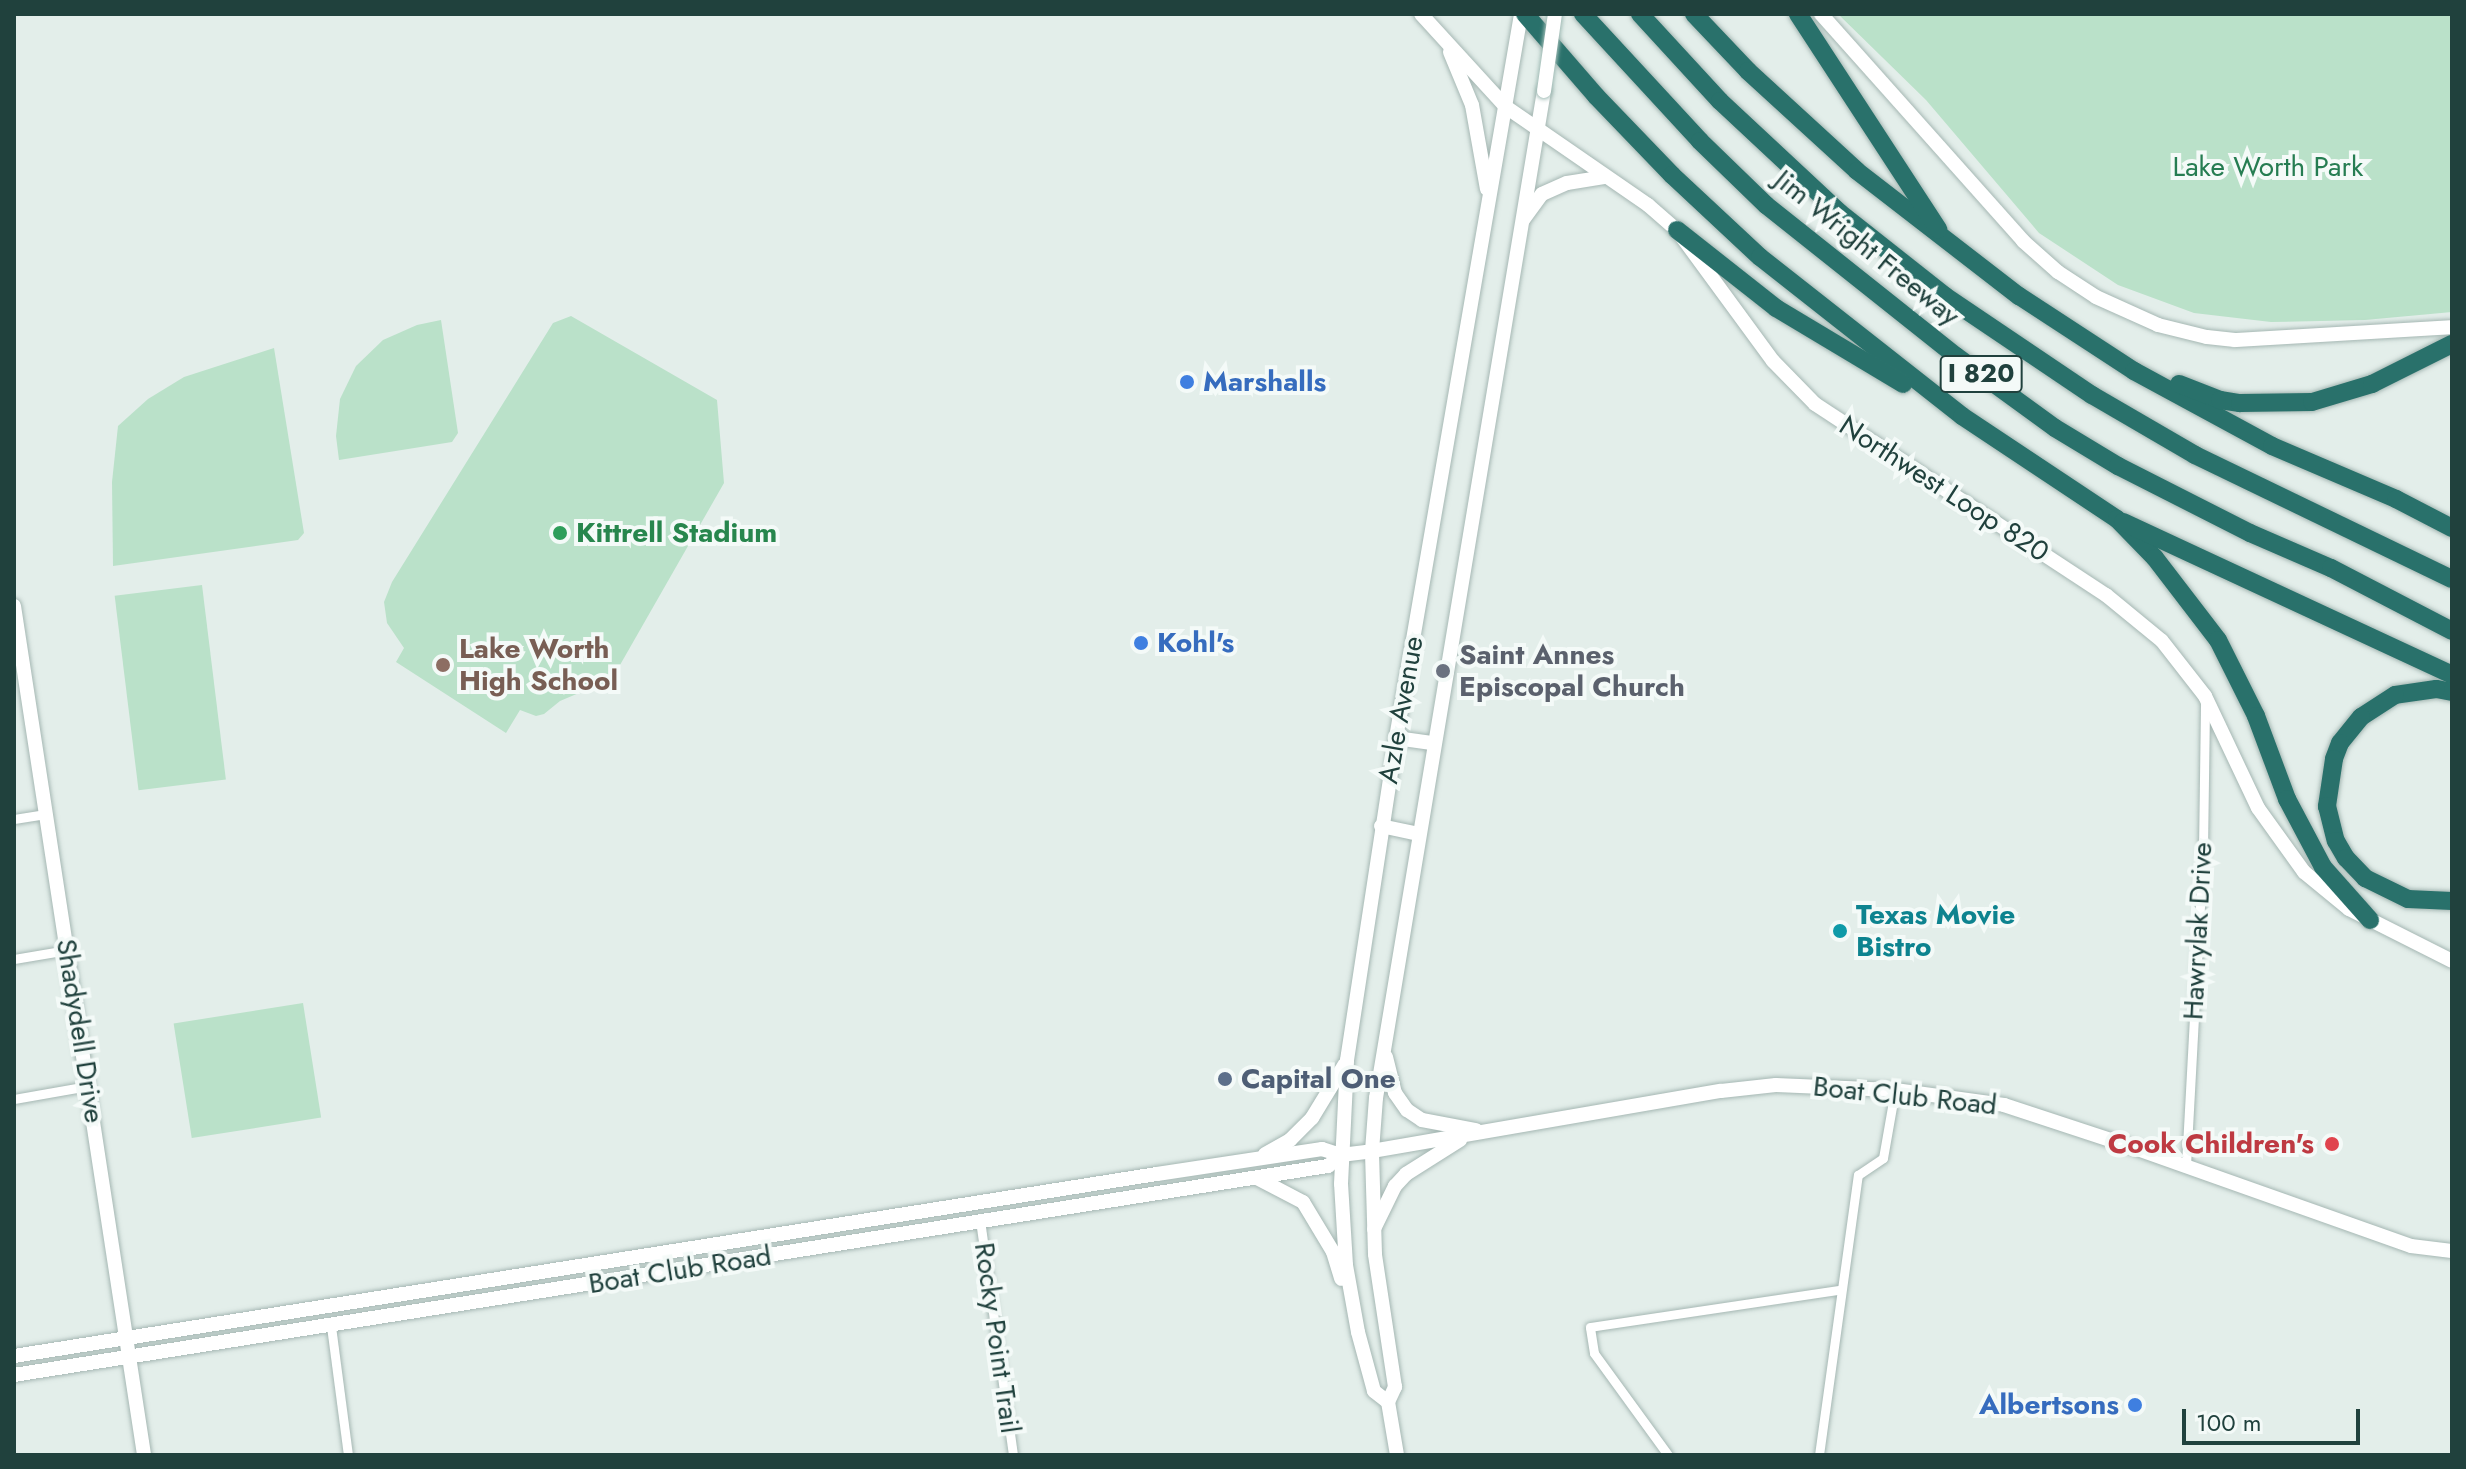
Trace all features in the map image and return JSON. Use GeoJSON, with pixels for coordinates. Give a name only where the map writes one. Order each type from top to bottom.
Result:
{"type":"FeatureCollection","features":[{"type":"Feature","properties":{"kind":"highway"},"geometry":{"type":"LineString","coordinates":[[1523,14],[1596,96],[1721,222],[1800,291],[1962,416]]}},
{"type":"Feature","properties":{"kind":"highway","name":"Jim Wright Freeway"},"geometry":{"type":"LineString","coordinates":[[1583,14],[1690,130],[1766,205],[1956,356],[2055,428],[2118,466],[2250,533],[2331,568],[2452,631]]}},
{"type":"Feature","properties":{"kind":"highway","name":"Jim Wright Freeway"},"geometry":{"type":"LineString","coordinates":[[1640,14],[1720,101],[1840,213],[1945,296],[2092,395],[2195,455],[2452,579]]}},
{"type":"Feature","properties":{"kind":"highway"},"geometry":{"type":"LineString","coordinates":[[1694,14],[1812,131],[1949,244],[2019,296],[2134,371],[2272,446],[2396,499],[2452,528]]}},
{"type":"Feature","properties":{"kind":"highway"},"geometry":{"type":"LineString","coordinates":[[1798,14],[1949,244]]}},
{"type":"Feature","properties":{"kind":"highway"},"geometry":{"type":"LineString","coordinates":[[1677,230],[1794,320],[1962,416],[2117,519],[2452,675]]}},
{"type":"Feature","properties":{"kind":"highway"},"geometry":{"type":"LineString","coordinates":[[2134,371],[2165,378],[2220,400],[2259,405],[2294,403],[2372,384],[2452,344]]}},
{"type":"Feature","properties":{"kind":"highway"},"geometry":{"type":"LineString","coordinates":[[2117,519],[2182,591],[2218,640],[2256,716],[2287,799],[2323,867],[2370,920]]}},
{"type":"Feature","properties":{"kind":"highway"},"geometry":{"type":"LineString","coordinates":[[2452,692],[2436,689],[2395,695],[2361,717],[2340,743],[2334,759],[2327,806],[2336,841],[2346,858],[2365,878],[2408,899],[2452,901]]}},
{"type":"Feature","properties":{"kind":"main road","name":"Northwest Loop 820"},"geometry":{"type":"LineString","coordinates":[[1421,14],[1506,107],[1677,230],[1773,361],[1815,404],[2121,606],[2173,651],[2205,696],[2275,835],[2326,892],[2370,920],[2452,961]]}},
{"type":"Feature","properties":{"kind":"main road","name":"Azle Avenue"},"geometry":{"type":"LineString","coordinates":[[1388,1402],[1374,1391],[1358,1332],[1342,1226],[1341,1155],[1347,1060],[1381,826],[1523,14]]}},
{"type":"Feature","properties":{"kind":"main road","name":"Azle Avenue"},"geometry":{"type":"LineString","coordinates":[[1397,1455],[1388,1402],[1395,1387],[1379,1289],[1372,1151],[1384,1045],[1432,743],[1555,14]]}},
{"type":"Feature","properties":{"kind":"main road"},"geometry":{"type":"LineString","coordinates":[[1821,14],[2023,241],[2058,272],[2096,297],[2158,325],[2207,337],[2235,340],[2452,327]]}},
{"type":"Feature","properties":{"kind":"main road"},"geometry":{"type":"LineString","coordinates":[[1446,44],[1472,105],[1488,204]]}},
{"type":"Feature","properties":{"kind":"main road"},"geometry":{"type":"LineString","coordinates":[[1521,224],[1542,194],[1567,183],[1606,177]]}},
{"type":"Feature","properties":{"kind":"main road","name":"Shadydell Drive"},"geometry":{"type":"LineString","coordinates":[[14,606],[20,679],[46,814],[144,1455]]}},
{"type":"Feature","properties":{"kind":"main road"},"geometry":{"type":"LineString","coordinates":[[1396,738],[1432,743]]}},
{"type":"Feature","properties":{"kind":"main road"},"geometry":{"type":"LineString","coordinates":[[1381,826],[1418,834]]}},
{"type":"Feature","properties":{"kind":"main road","name":"Azle Avenue"},"geometry":{"type":"LineString","coordinates":[[1384,1045],[1395,1093],[1407,1110],[1422,1120],[1484,1131]]}},
{"type":"Feature","properties":{"kind":"main road"},"geometry":{"type":"LineString","coordinates":[[1254,1159],[1302,1130],[1347,1060]]}},
{"type":"Feature","properties":{"kind":"main road","name":"Boat Club Road"},"geometry":{"type":"LineString","coordinates":[[14,1356],[1254,1159],[1322,1149],[1341,1155],[1372,1151],[1721,1091],[1817,1084],[1895,1090],[2004,1105],[2186,1165],[2411,1246],[2452,1251]]}},
{"type":"Feature","properties":{"kind":"main road"},"geometry":{"type":"LineString","coordinates":[[1374,1229],[1395,1186],[1406,1174],[1459,1140],[1484,1131]]}},
{"type":"Feature","properties":{"kind":"main road","name":"Boat Club Road"},"geometry":{"type":"LineString","coordinates":[[14,1375],[1257,1178],[1328,1166],[1341,1155]]}},
{"type":"Feature","properties":{"kind":"main road"},"geometry":{"type":"LineString","coordinates":[[1257,1178],[1297,1197],[1314,1216],[1333,1252],[1358,1332]]}},
{"type":"Feature","properties":{"kind":"street","name":"Hawrylak Drive"},"geometry":{"type":"LineString","coordinates":[[2186,1165],[2203,850],[2205,696]]}},
{"type":"Feature","properties":{"kind":"street"},"geometry":{"type":"LineString","coordinates":[[14,819],[46,814]]}},
{"type":"Feature","properties":{"kind":"street"},"geometry":{"type":"LineString","coordinates":[[14,959],[67,950]]}},
{"type":"Feature","properties":{"kind":"street"},"geometry":{"type":"LineString","coordinates":[[14,1099],[88,1086]]}},
{"type":"Feature","properties":{"kind":"street"},"geometry":{"type":"LineString","coordinates":[[1819,1455],[1839,1290],[1858,1175],[1883,1158],[1895,1090]]}},
{"type":"Feature","properties":{"kind":"street","name":"Rocky Point Trail"},"geometry":{"type":"LineString","coordinates":[[980,1220],[1013,1455]]}},
{"type":"Feature","properties":{"kind":"street"},"geometry":{"type":"LineString","coordinates":[[1668,1455],[1594,1353],[1590,1327],[1839,1290]]}},
{"type":"Feature","properties":{"kind":"street"},"geometry":{"type":"LineString","coordinates":[[331,1326],[348,1455]]}},
{"type":"Feature","properties":{"kind":"green space","name":"Lake Worth Park"},"geometry":{"type":"Polygon","coordinates":[[[1838,14],[2452,14],[2452,312],[2365,320],[2271,322],[2194,313],[2118,285],[2039,233],[1926,100],[1838,14]]]}},
{"type":"Feature","properties":{"kind":"green space","name":"Kittrell Stadium"},"geometry":{"type":"Polygon","coordinates":[[[571,316],[717,400],[724,483],[612,679],[560,701],[544,714],[536,716],[520,710],[506,733],[396,662],[404,648],[387,623],[384,602],[392,582],[553,323],[571,316]]]}},
{"type":"Feature","properties":{"kind":"green space"},"geometry":{"type":"Polygon","coordinates":[[[441,320],[458,433],[452,442],[339,460],[336,436],[340,399],[356,366],[383,340],[417,325],[441,320]]]}},
{"type":"Feature","properties":{"kind":"green space"},"geometry":{"type":"Polygon","coordinates":[[[274,348],[304,533],[298,540],[113,566],[112,482],[118,426],[148,399],[184,377],[274,348]]]}},
{"type":"Feature","properties":{"kind":"green space"},"geometry":{"type":"Polygon","coordinates":[[[202,585],[226,780],[139,790],[115,596],[202,585]]]}},
{"type":"Feature","properties":{"kind":"green space"},"geometry":{"type":"Polygon","coordinates":[[[303,1003],[321,1118],[192,1138],[174,1023],[303,1003]]]}},
{"type":"Feature","properties":{"kind":"place","name":"Marshalls"},"geometry":{"type":"Point","coordinates":[1187,382]}},
{"type":"Feature","properties":{"kind":"place","name":"Kittrell Stadium"},"geometry":{"type":"Point","coordinates":[560,533]}},
{"type":"Feature","properties":{"kind":"place","name":"Kohl's"},"geometry":{"type":"Point","coordinates":[1141,643]}},
{"type":"Feature","properties":{"kind":"place","name":"Lake Worth High School"},"geometry":{"type":"Point","coordinates":[443,665]}},
{"type":"Feature","properties":{"kind":"place","name":"Saint Annes Episcopal Church"},"geometry":{"type":"Point","coordinates":[1443,671]}},
{"type":"Feature","properties":{"kind":"place","name":"Texas Movie Bistro"},"geometry":{"type":"Point","coordinates":[1840,931]}},
{"type":"Feature","properties":{"kind":"place","name":"Capital One"},"geometry":{"type":"Point","coordinates":[1225,1079]}},
{"type":"Feature","properties":{"kind":"place","name":"Cook Children's"},"geometry":{"type":"Point","coordinates":[2332,1144]}},
{"type":"Feature","properties":{"kind":"place","name":"Albertsons"},"geometry":{"type":"Point","coordinates":[2135,1405]}}]}
